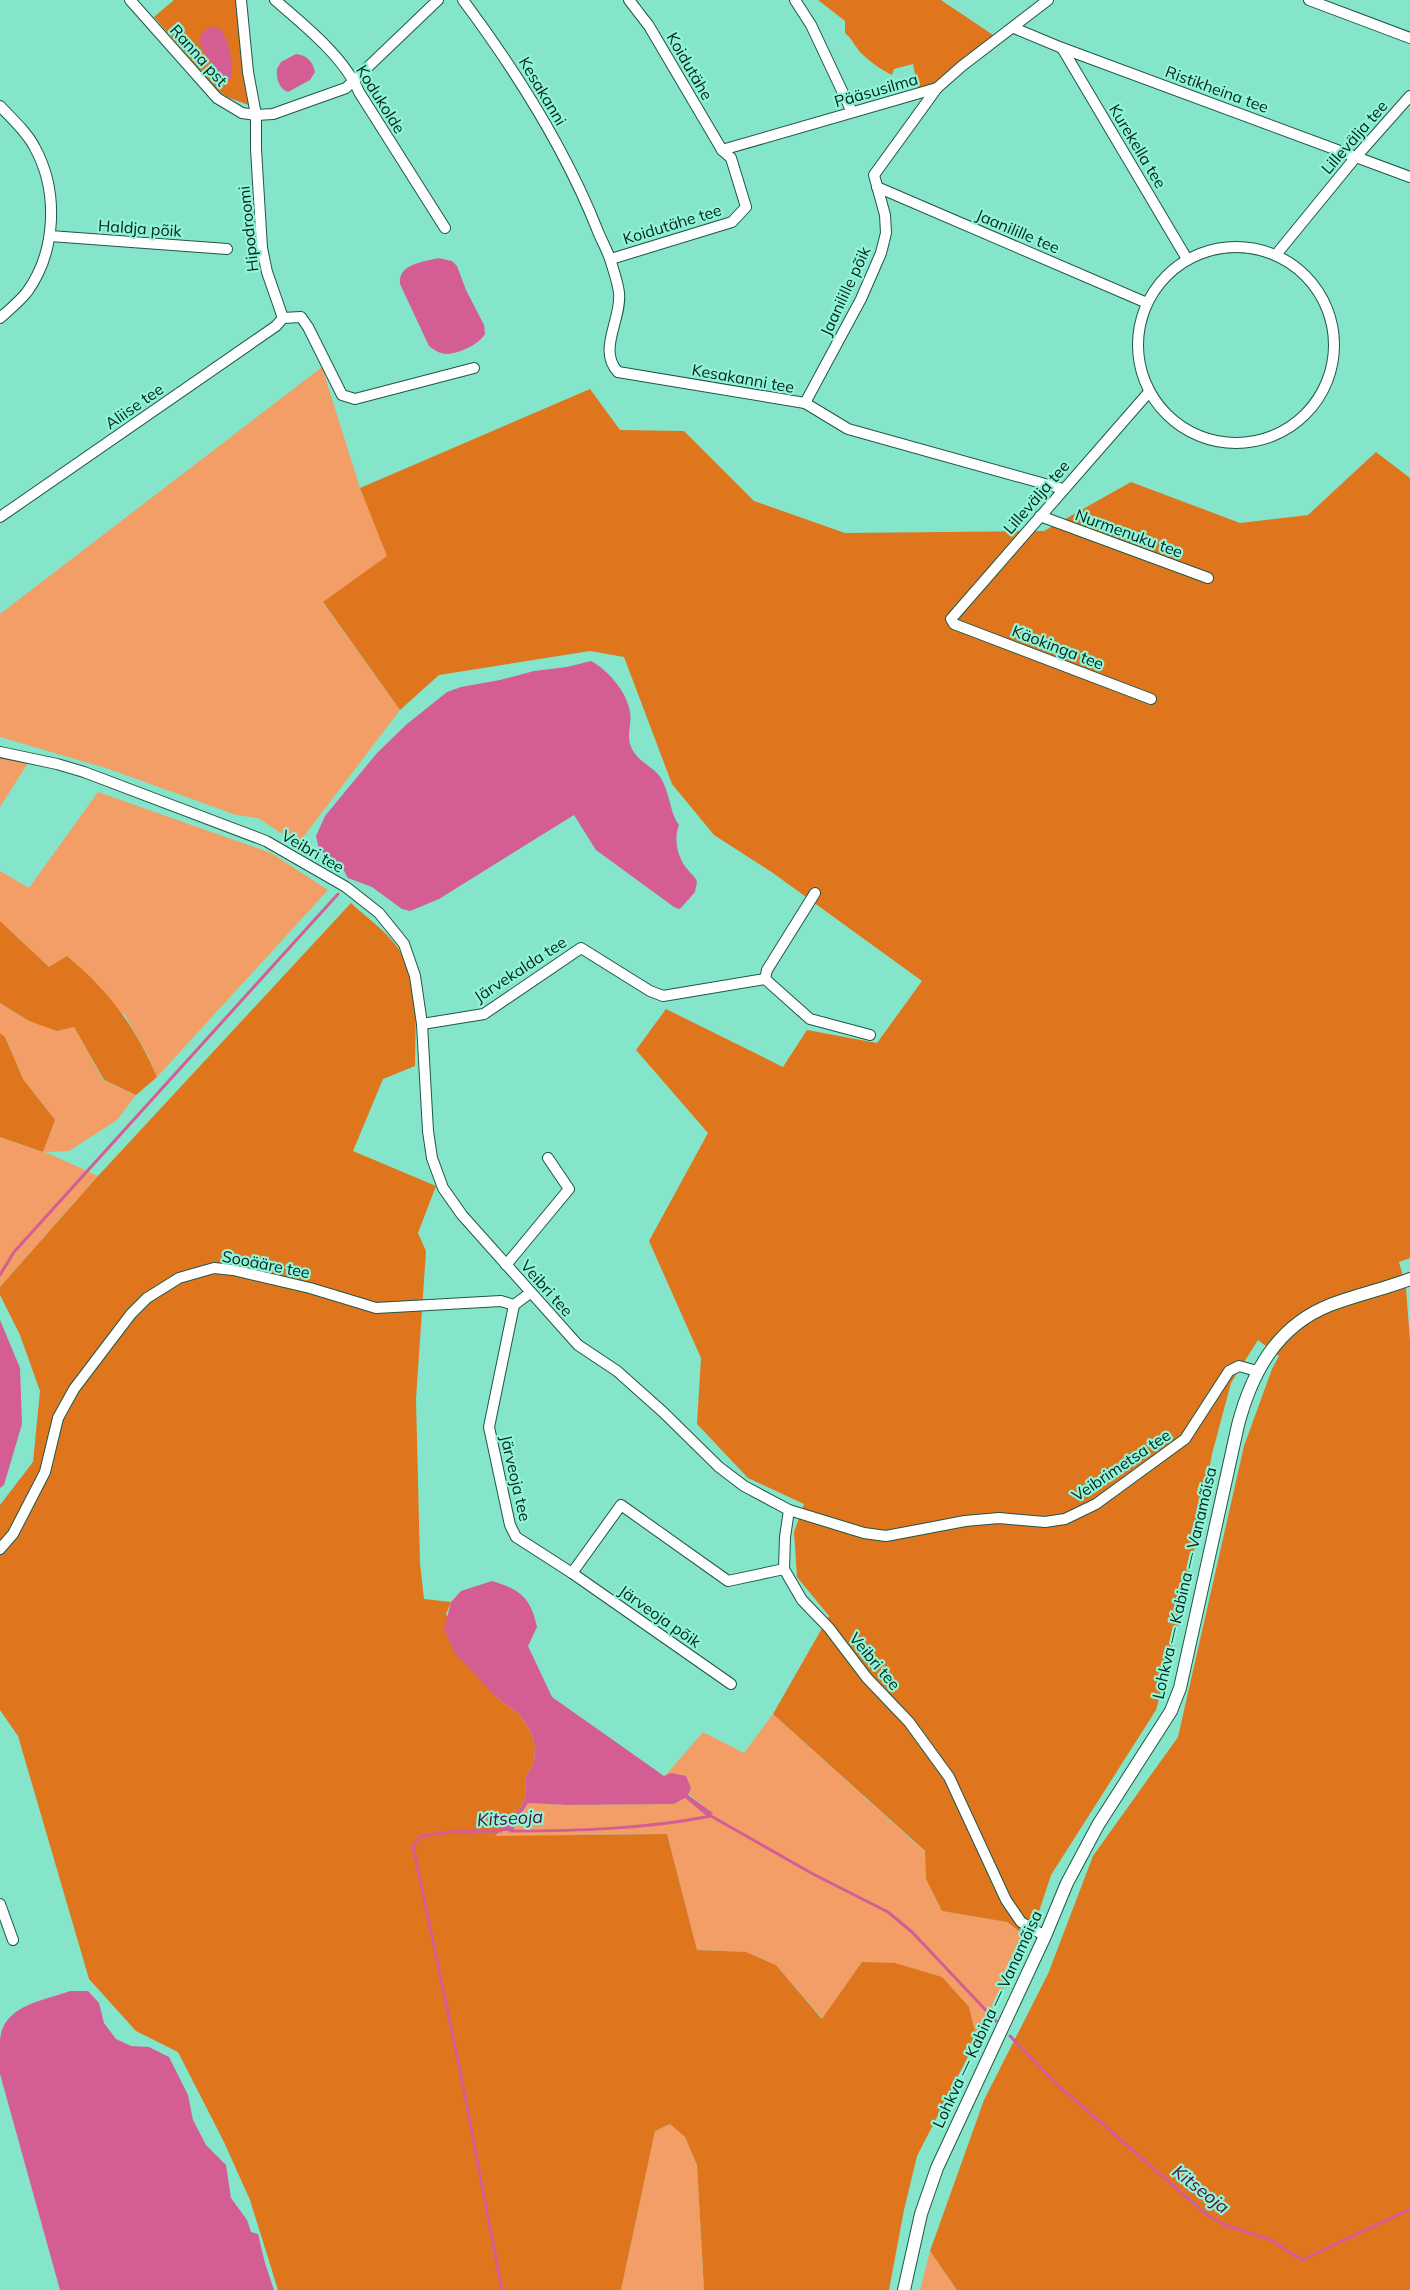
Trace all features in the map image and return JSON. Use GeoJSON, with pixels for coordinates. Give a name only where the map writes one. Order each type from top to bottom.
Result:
{"type":"FeatureCollection","features":[{"type":"Feature","properties":{"kind":"street","name":"Ranna pst"},"geometry":{"type":"LineString","coordinates":[[130,0],[217,98],[242,112],[256,115]]}},
{"type":"Feature","properties":{"kind":"street","name":"Hipodroomi"},"geometry":{"type":"LineString","coordinates":[[241,0],[248,72],[256,115],[262,248],[267,272],[284,318]]}},
{"type":"Feature","properties":{"kind":"street","name":"Kodukolde"},"geometry":{"type":"LineString","coordinates":[[275,0],[314,34],[354,81],[359,93],[445,228]]}},
{"type":"Feature","properties":{"kind":"street"},"geometry":{"type":"LineString","coordinates":[[256,115],[273,114],[346,87],[438,0]]}},
{"type":"Feature","properties":{"kind":"street","name":"Kesakanni"},"geometry":{"type":"LineString","coordinates":[[463,0],[507,60],[548,127],[586,203]]}},
{"type":"Feature","properties":{"kind":"street","name":"Koidutähe"},"geometry":{"type":"LineString","coordinates":[[629,0],[649,26],[722,150]]}},
{"type":"Feature","properties":{"kind":"street"},"geometry":{"type":"LineString","coordinates":[[795,0],[811,25],[852,112]]}},
{"type":"Feature","properties":{"kind":"street","name":"Pääsusilma"},"geometry":{"type":"LineString","coordinates":[[722,150],[937,88],[1048,0]]}},
{"type":"Feature","properties":{"kind":"street"},"geometry":{"type":"LineString","coordinates":[[1309,0],[1410,38]]}},
{"type":"Feature","properties":{"kind":"street","name":"Ristikheina tee"},"geometry":{"type":"LineString","coordinates":[[1014,28],[1062,48],[1410,177]]}},
{"type":"Feature","properties":{"kind":"street","name":"Kurekella tee"},"geometry":{"type":"LineString","coordinates":[[1062,48],[1188,259]]}},
{"type":"Feature","properties":{"kind":"street"},"geometry":{"type":"LineString","coordinates":[[877,187],[874,175],[937,88]]}},
{"type":"Feature","properties":{"kind":"street","name":"Lillevälja tee"},"geometry":{"type":"LineString","coordinates":[[1278,256],[1279,251],[1355,158],[1410,96]]}},
{"type":"Feature","properties":{"kind":"street"},"geometry":{"type":"LineString","coordinates":[[0,106],[35,146],[50,194],[50,236],[43,262],[31,285],[17,303],[0,318]]}},
{"type":"Feature","properties":{"kind":"street","name":"Koidutähe tee"},"geometry":{"type":"LineString","coordinates":[[611,259],[732,222],[746,207],[731,158],[722,150]]}},
{"type":"Feature","properties":{"kind":"street","name":"Jaanilille tee"},"geometry":{"type":"LineString","coordinates":[[877,187],[1147,303]]}},
{"type":"Feature","properties":{"kind":"street","name":"Jaanilille põik"},"geometry":{"type":"LineString","coordinates":[[806,403],[861,299],[881,253],[886,234],[885,215],[877,187]]}},
{"type":"Feature","properties":{"kind":"street","name":"Kesakanni tee"},"geometry":{"type":"LineString","coordinates":[[586,203],[611,259],[620,294],[610,345],[612,366],[618,372],[806,403],[848,429],[1063,489]]}},
{"type":"Feature","properties":{"kind":"street","name":"Haldja põik"},"geometry":{"type":"LineString","coordinates":[[50,236],[228,249]]}},
{"type":"Feature","properties":{"kind":"street"},"geometry":{"type":"LineString","coordinates":[[1232,246],[1263,250],[1278,256],[1294,265],[1314,285],[1328,309],[1335,347],[1332,366],[1322,393],[1305,415],[1291,427],[1266,438],[1238,443],[1220,442],[1185,429],[1170,418],[1149,392],[1140,367],[1138,345],[1140,324],[1147,303],[1164,278],[1188,259],[1209,250],[1232,246]]}},
{"type":"Feature","properties":{"kind":"street"},"geometry":{"type":"LineString","coordinates":[[284,318],[301,317],[309,327],[342,396],[356,399],[474,368]]}},
{"type":"Feature","properties":{"kind":"street","name":"Aliise tee"},"geometry":{"type":"LineString","coordinates":[[0,517],[276,326],[284,318]]}},
{"type":"Feature","properties":{"kind":"street","name":"Lillevälja tee"},"geometry":{"type":"LineString","coordinates":[[954,624],[951,619],[1149,392]]}},
{"type":"Feature","properties":{"kind":"street","name":"Nurmenuku tee"},"geometry":{"type":"LineString","coordinates":[[1040,516],[1209,578]]}},
{"type":"Feature","properties":{"kind":"street","name":"Käokinga tee"},"geometry":{"type":"LineString","coordinates":[[954,624],[1151,699]]}},
{"type":"Feature","properties":{"kind":"street","name":"Veibri tee"},"geometry":{"type":"LineString","coordinates":[[0,752],[84,772],[266,841],[346,887],[379,913],[404,944],[415,976],[422,1024],[425,1103],[432,1158],[443,1188],[462,1215],[578,1345],[617,1371],[719,1467],[744,1486],[789,1510]]}},
{"type":"Feature","properties":{"kind":"street"},"geometry":{"type":"LineString","coordinates":[[815,893],[767,970],[765,979],[810,1019],[870,1035]]}},
{"type":"Feature","properties":{"kind":"street","name":"Järvekalda tee"},"geometry":{"type":"LineString","coordinates":[[422,1024],[484,1014],[581,948],[650,991],[663,996],[765,979]]}},
{"type":"Feature","properties":{"kind":"street"},"geometry":{"type":"LineString","coordinates":[[506,1265],[569,1189],[548,1158]]}},
{"type":"Feature","properties":{"kind":"street","name":"Sooääre tee"},"geometry":{"type":"LineString","coordinates":[[0,1549],[13,1534],[45,1472],[58,1418],[74,1389],[131,1314],[162,1286],[179,1278],[214,1268],[233,1270],[310,1288],[376,1308],[501,1301],[514,1305]]}},
{"type":"Feature","properties":{"kind":"street","name":"Lohkva — Kabina — Vanamõisa"},"geometry":{"type":"LineString","coordinates":[[904,2290],[921,2214],[937,2168],[1045,1936],[1067,1883],[1086,1845],[1160,1730],[1180,1688],[1238,1425],[1248,1390],[1257,1371],[1282,1336],[1310,1315],[1330,1305],[1410,1279]]}},
{"type":"Feature","properties":{"kind":"street"},"geometry":{"type":"LineString","coordinates":[[514,1305],[530,1293]]}},
{"type":"Feature","properties":{"kind":"street","name":"Järveoja tee"},"geometry":{"type":"LineString","coordinates":[[514,1305],[489,1427],[491,1439],[510,1525],[516,1537],[572,1573]]}},
{"type":"Feature","properties":{"kind":"street","name":"Veibrimetsa tee"},"geometry":{"type":"LineString","coordinates":[[789,1510],[864,1533],[886,1536],[965,1521],[999,1518],[1045,1522],[1065,1519],[1096,1504],[1185,1439],[1229,1371],[1239,1366],[1257,1371]]}},
{"type":"Feature","properties":{"kind":"street"},"geometry":{"type":"LineString","coordinates":[[572,1573],[621,1505],[728,1581],[784,1569],[789,1510]]}},
{"type":"Feature","properties":{"kind":"street","name":"Veibri tee"},"geometry":{"type":"LineString","coordinates":[[784,1569],[802,1600],[829,1628],[867,1678],[909,1722],[949,1777],[1006,1900],[1021,1922],[1045,1936]]}},
{"type":"Feature","properties":{"kind":"street","name":"Järveoja põik"},"geometry":{"type":"LineString","coordinates":[[572,1573],[731,1684]]}},
{"type":"Feature","properties":{"kind":"street"},"geometry":{"type":"LineString","coordinates":[[0,1904],[13,1940]]}},
{"type":"Feature","properties":{"kind":"shaded area"},"geometry":{"type":"Polygon","coordinates":[[[174,0],[239,0],[251,106],[227,97],[217,90],[154,17],[174,0]]]}},
{"type":"Feature","properties":{"kind":"shaded area"},"geometry":{"type":"Polygon","coordinates":[[[818,0],[941,0],[996,37],[933,84],[918,89],[913,64],[894,69],[892,75],[879,68],[860,52],[845,33],[845,21],[818,0]]]}},
{"type":"Feature","properties":{"kind":"shaded area"},"geometry":{"type":"Polygon","coordinates":[[[209,27],[219,28],[226,39],[231,61],[230,81],[208,58],[200,42],[201,34],[209,27]]]}},
{"type":"Feature","properties":{"kind":"shaded area"},"geometry":{"type":"Polygon","coordinates":[[[296,54],[309,60],[315,72],[310,80],[288,92],[279,83],[277,69],[281,62],[296,54]]]}},
{"type":"Feature","properties":{"kind":"shaded area"},"geometry":{"type":"Polygon","coordinates":[[[438,258],[452,261],[457,266],[466,290],[484,325],[485,334],[468,348],[447,354],[440,353],[429,346],[400,284],[400,277],[407,268],[438,258]]]}},
{"type":"Feature","properties":{"kind":"shaded area"},"geometry":{"type":"Polygon","coordinates":[[[322,367],[360,488],[388,556],[323,603],[400,710],[298,844],[258,818],[236,815],[109,769],[0,737],[0,614],[322,367]]]}},
{"type":"Feature","properties":{"kind":"shaded area"},"geometry":{"type":"Polygon","coordinates":[[[590,389],[620,430],[684,431],[754,501],[845,533],[1044,531],[1131,482],[1240,523],[1308,515],[1376,452],[1410,478],[1410,1258],[1399,1262],[1406,1288],[1410,1341],[1410,2290],[957,2290],[930,2251],[984,2100],[1048,1974],[1093,1856],[1178,1737],[1244,1446],[1272,1369],[1279,1356],[1258,1340],[1231,1383],[1212,1454],[1185,1599],[1156,1710],[1051,1875],[1030,1939],[1007,1922],[942,1911],[926,1879],[925,1851],[773,1714],[829,1616],[797,1577],[794,1532],[804,1504],[748,1478],[697,1424],[701,1358],[649,1241],[708,1133],[636,1050],[666,1009],[783,1067],[807,1030],[877,1043],[922,981],[773,873],[714,835],[672,784],[624,657],[590,651],[439,675],[400,710],[323,602],[387,556],[360,488],[590,389]]]}},
{"type":"Feature","properties":{"kind":"shaded area"},"geometry":{"type":"Polygon","coordinates":[[[591,661],[610,676],[621,689],[630,712],[629,740],[632,750],[661,778],[679,825],[676,836],[679,855],[697,882],[695,892],[681,908],[674,907],[596,850],[574,815],[439,899],[410,911],[402,909],[372,887],[348,878],[343,869],[319,849],[316,836],[325,816],[377,753],[407,724],[447,692],[534,671],[591,661]]]}},
{"type":"Feature","properties":{"kind":"shaded area"},"geometry":{"type":"Polygon","coordinates":[[[0,757],[28,763],[0,807],[0,757]]]}},
{"type":"Feature","properties":{"kind":"shaded area"},"geometry":{"type":"Polygon","coordinates":[[[98,792],[271,853],[328,890],[157,1077],[125,1015],[49,967],[0,921],[0,871],[29,888],[98,792]]]}},
{"type":"Feature","properties":{"kind":"shaded area"},"geometry":{"type":"Polygon","coordinates":[[[351,903],[390,938],[403,957],[413,987],[416,1019],[415,1066],[383,1079],[353,1151],[436,1186],[418,1233],[426,1251],[416,1399],[420,1563],[424,1599],[451,1602],[446,1614],[495,1696],[520,1715],[531,1732],[535,1747],[534,1763],[526,1777],[525,1799],[519,1810],[495,1836],[667,1834],[697,1950],[746,1952],[776,1965],[822,2019],[862,1962],[895,1963],[942,1977],[969,2007],[977,2039],[917,2156],[889,2290],[704,2290],[697,2165],[685,2137],[670,2124],[655,2131],[621,2290],[278,2290],[250,2200],[224,2142],[178,2052],[136,2031],[89,1979],[18,1736],[0,1710],[0,1505],[33,1462],[40,1391],[20,1335],[0,1295],[0,1287],[98,1176],[351,903]]]}},
{"type":"Feature","properties":{"kind":"shaded area"},"geometry":{"type":"Polygon","coordinates":[[[0,921],[49,967],[67,956],[96,982],[130,1026],[157,1077],[136,1095],[104,1080],[74,1027],[57,1031],[29,1021],[0,1003],[0,921]]]}},
{"type":"Feature","properties":{"kind":"shaded area"},"geometry":{"type":"Polygon","coordinates":[[[0,1003],[29,1021],[74,1027],[103,1080],[136,1095],[117,1120],[69,1151],[45,1152],[98,1176],[0,1287],[0,1137],[43,1152],[55,1120],[23,1079],[5,1037],[0,1033],[0,1003]]]}},
{"type":"Feature","properties":{"kind":"shaded area"},"geometry":{"type":"Polygon","coordinates":[[[0,1033],[5,1037],[23,1079],[55,1120],[43,1152],[0,1137],[0,1033]]]}},
{"type":"Feature","properties":{"kind":"shaded area"},"geometry":{"type":"Polygon","coordinates":[[[0,1320],[20,1368],[22,1424],[4,1485],[0,1488],[0,1320]]]}},
{"type":"Feature","properties":{"kind":"shaded area"},"geometry":{"type":"Polygon","coordinates":[[[492,1581],[517,1591],[531,1608],[537,1627],[528,1646],[552,1697],[664,1776],[671,1773],[686,1776],[691,1788],[688,1795],[713,1813],[708,1817],[685,1798],[674,1804],[528,1803],[516,1821],[513,1831],[497,1831],[519,1810],[525,1799],[526,1777],[534,1763],[535,1747],[531,1732],[520,1715],[495,1696],[454,1652],[444,1629],[451,1602],[461,1591],[492,1581]]]}},
{"type":"Feature","properties":{"kind":"shaded area"},"geometry":{"type":"Polygon","coordinates":[[[773,1714],[925,1852],[926,1879],[942,1911],[1007,1922],[1030,1939],[977,2039],[969,2007],[862,1962],[823,2019],[776,1965],[746,1952],[697,1950],[667,1834],[495,1836],[497,1831],[513,1831],[516,1821],[528,1803],[674,1804],[685,1798],[713,1813],[665,1776],[703,1732],[744,1753],[773,1714]]]}},
{"type":"Feature","properties":{"kind":"shaded area"},"geometry":{"type":"Polygon","coordinates":[[[70,1991],[88,1991],[99,2003],[104,2023],[116,2039],[131,2046],[149,2047],[169,2057],[188,2095],[193,2120],[206,2145],[226,2165],[231,2198],[247,2220],[251,2232],[258,2234],[274,2290],[60,2290],[0,2074],[0,2040],[8,2019],[16,2012],[26,2006],[70,1991]]]}},
{"type":"Feature","properties":{"kind":"shaded area"},"geometry":{"type":"Polygon","coordinates":[[[670,2124],[685,2137],[697,2165],[704,2290],[621,2290],[655,2130],[670,2124]]]}},
{"type":"Feature","properties":{"kind":"shaded area"},"geometry":{"type":"Polygon","coordinates":[[[930,2251],[957,2290],[920,2290],[930,2251]]]}},
{"type":"Feature","properties":{"kind":"waterway"},"geometry":{"type":"LineString","coordinates":[[0,1275],[14,1252],[338,894]]}},
{"type":"Feature","properties":{"kind":"waterway","name":"Kitseoja"},"geometry":{"type":"LineString","coordinates":[[511,1831],[611,1828],[661,1824],[711,1816],[813,1874],[888,1912],[912,1932],[996,2021]]}},
{"type":"Feature","properties":{"kind":"waterway","name":"Kitseoja"},"geometry":{"type":"LineString","coordinates":[[501,1831],[451,1832],[421,1836],[413,1846],[460,2070],[502,2290]]}},
{"type":"Feature","properties":{"kind":"waterway","name":"Kitseoja"},"geometry":{"type":"LineString","coordinates":[[1010,2036],[1060,2087],[1206,2214],[1225,2225],[1271,2240],[1302,2260],[1410,2209]]}}]}
